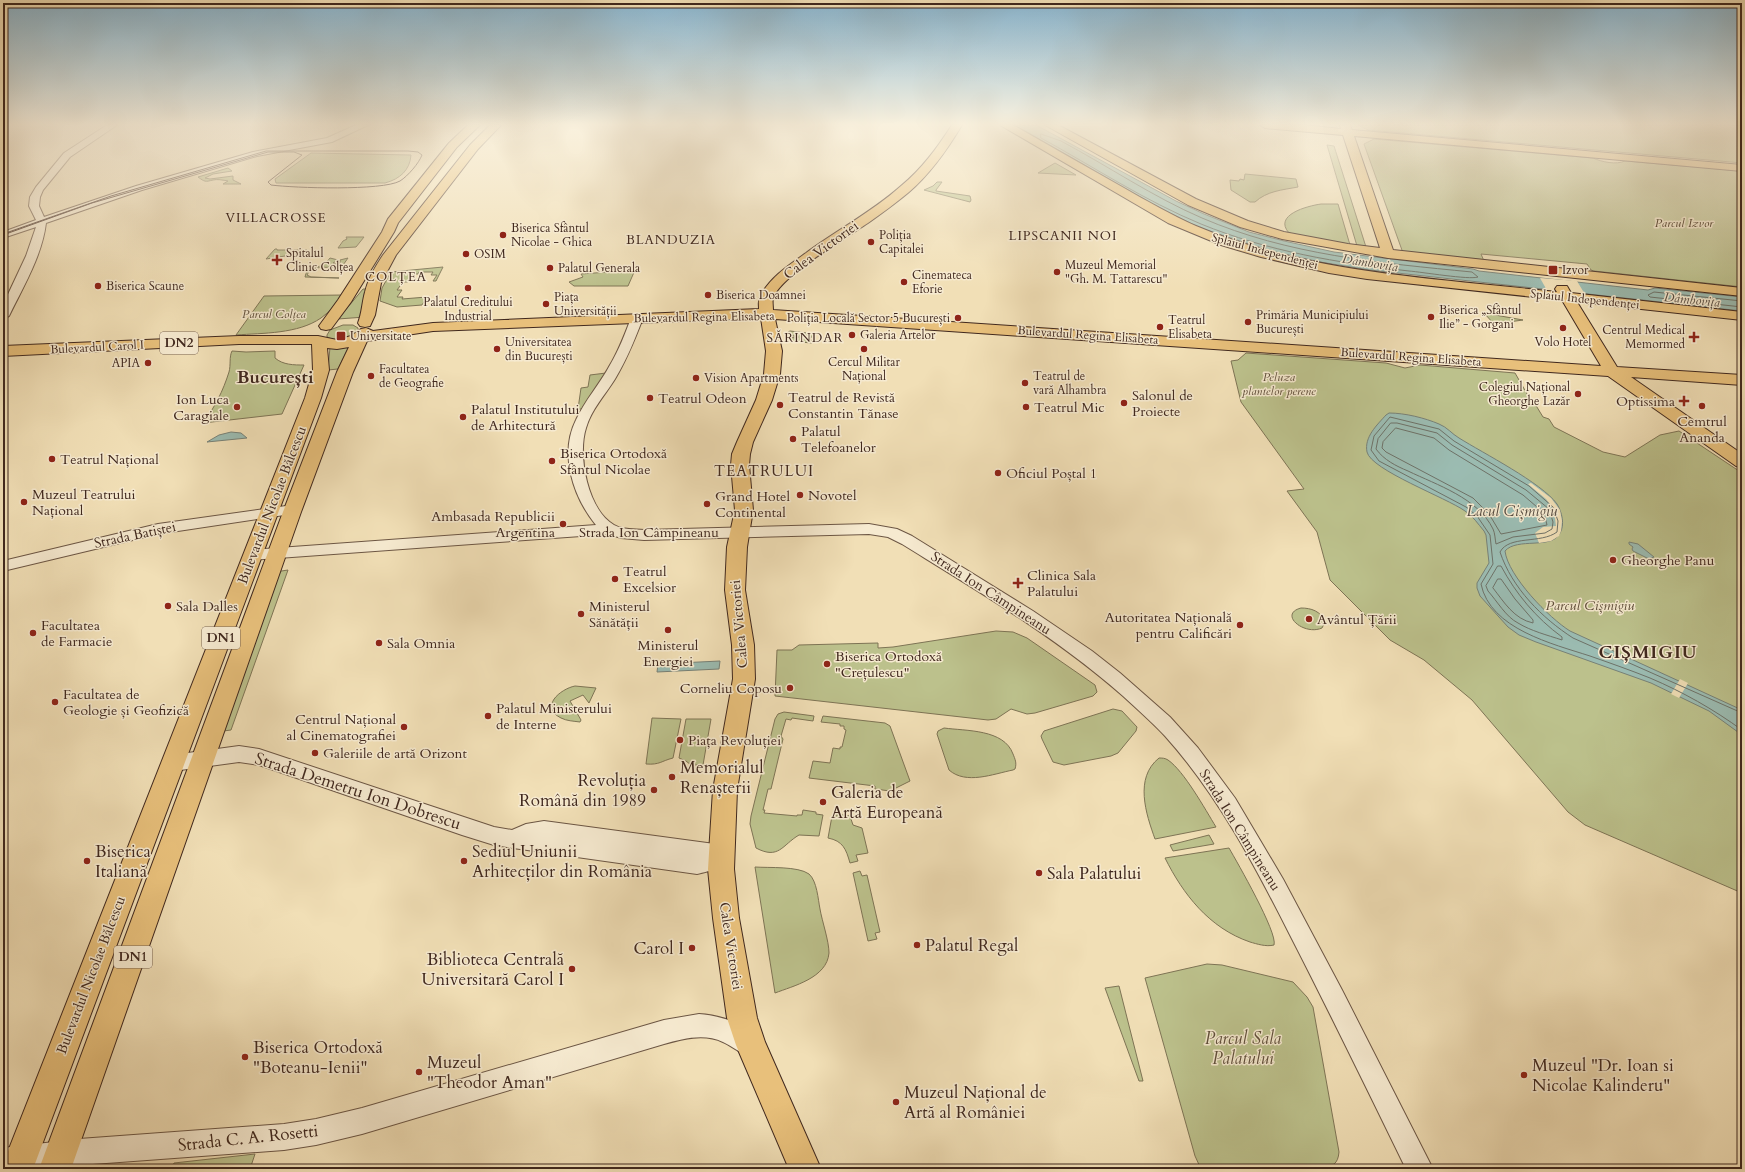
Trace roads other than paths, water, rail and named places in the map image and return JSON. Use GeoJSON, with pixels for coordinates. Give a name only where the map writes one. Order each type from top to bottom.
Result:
{"type":"FeatureCollection","features":[{"type":"Feature","properties":{"kind":"main road"},"geometry":{"type":"LineString","coordinates":[[326,326],[356,325],[348,342],[335,344],[319,340],[317,337],[344,302],[388,232],[392,222],[427,180]]}},
{"type":"Feature","properties":{"kind":"main road"},"geometry":{"type":"LineString","coordinates":[[405,225],[433,180]]}},
{"type":"Feature","properties":{"kind":"main road"},"geometry":{"type":"LineString","coordinates":[[405,225],[441,180]]}},
{"type":"Feature","properties":{"kind":"main road"},"geometry":{"type":"LineString","coordinates":[[388,232],[405,225],[414,225],[449,180]]}},
{"type":"Feature","properties":{"kind":"main road","name":"Calea Victoriei"},"geometry":{"type":"LineString","coordinates":[[804,1169],[752,1046],[740,1004],[722,887],[723,816],[728,765],[739,713],[744,678],[743,645],[735,590],[735,568],[739,532],[744,510],[740,465],[741,454],[766,394],[772,374],[774,352],[767,314],[767,296],[783,276],[831,241],[880,209],[906,190],[916,180]]}},
{"type":"Feature","properties":{"kind":"main road","name":"Splaiul Independenței"},"geometry":{"type":"LineString","coordinates":[[1101,180],[1172,220],[1204,234],[1246,248],[1295,261],[1355,273],[1742,316]]}},
{"type":"Feature","properties":{"kind":"main road","name":"Splaiul Independenței"},"geometry":{"type":"LineString","coordinates":[[1151,180],[1192,202],[1227,218],[1261,230],[1292,238],[1382,253],[1555,276],[1742,292]]}},
{"type":"Feature","properties":{"kind":"main road"},"geometry":{"type":"LineString","coordinates":[[1359,180],[1382,253]]}},
{"type":"Feature","properties":{"kind":"main road"},"geometry":{"type":"LineString","coordinates":[[1359,180],[1382,253]]}},
{"type":"Feature","properties":{"kind":"main road","name":"Bulevardul Nicolae Bălcescu"},"geometry":{"type":"LineString","coordinates":[[58,1162],[293,510],[345,372],[356,325],[368,316],[371,292],[376,277],[405,225]]}},
{"type":"Feature","properties":{"kind":"main road"},"geometry":{"type":"LineString","coordinates":[[1555,276],[1565,296],[1612,371],[1742,462]]}},
{"type":"Feature","properties":{"kind":"main road","name":"Bulevardul Regina Elisabeta"},"geometry":{"type":"LineString","coordinates":[[356,325],[433,328],[750,313],[1742,380]]}},
{"type":"Feature","properties":{"kind":"main road","name":"Bulevardul Carol I"},"geometry":{"type":"LineString","coordinates":[[239,340],[326,326]]}},
{"type":"Feature","properties":{"kind":"main road","name":"Bulevardul Carol I"},"geometry":{"type":"LineString","coordinates":[[3,351],[239,340],[319,340]]}},
{"type":"Feature","properties":{"kind":"main road","name":"Bulevardul Nicolae Bălcescu"},"geometry":{"type":"LineString","coordinates":[[13,1163],[173,763],[313,398],[320,378],[321,366],[319,340]]}},
{"type":"Feature","properties":{"kind":"street"},"geometry":{"type":"LineString","coordinates":[[3,316],[35,245],[41,221],[35,210],[34,203],[36,193],[46,180]]}},
{"type":"Feature","properties":{"kind":"street"},"geometry":{"type":"LineString","coordinates":[[3,235],[97,201],[169,180]]}},
{"type":"Feature","properties":{"kind":"street"},"geometry":{"type":"LineString","coordinates":[[610,529],[600,520],[581,486],[576,435],[581,424],[615,369],[637,318]]}},
{"type":"Feature","properties":{"kind":"street","name":"Strada Batiștei"},"geometry":{"type":"LineString","coordinates":[[3,566],[142,532],[215,520],[293,510]]}},
{"type":"Feature","properties":{"kind":"street","name":"Strada Ion Câmpineanu"},"geometry":{"type":"LineString","coordinates":[[252,555],[610,529],[621,533],[635,535],[864,529],[885,531],[900,537],[1048,629],[1118,681],[1170,729],[1208,776],[1266,867],[1420,1169]]}},
{"type":"Feature","properties":{"kind":"street","name":"Strada Demetru Ion Dobrescu"},"geometry":{"type":"LineString","coordinates":[[173,763],[239,754],[259,757],[462,826],[511,839],[697,865],[709,862],[722,854]]}},
{"type":"Feature","properties":{"kind":"street","name":"Strada C. A. Rosetti"},"geometry":{"type":"LineString","coordinates":[[13,1163],[58,1162],[284,1138],[316,1132],[458,1094],[687,1026],[709,1025],[720,1028],[730,1032],[752,1046]]}},
{"type":"Feature","properties":{"kind":"water","name":"Dâmbovița"},"geometry":{"type":"Polygon","coordinates":[[[1110,180],[1137,180],[1176,201],[1249,232],[1334,252],[1473,269],[1479,271],[1648,290],[1655,288],[1742,297],[1742,311],[1370,270],[1320,262],[1271,251],[1200,228],[1156,206],[1110,180]]]}},
{"type":"Feature","properties":{"kind":"water","name":"Lacul Cișmigiu"},"geometry":{"type":"Polygon","coordinates":[[[1389,413],[1415,416],[1442,425],[1454,435],[1526,478],[1549,496],[1557,504],[1563,522],[1562,530],[1556,538],[1550,541],[1510,547],[1505,551],[1513,572],[1521,584],[1551,617],[1570,631],[1742,710],[1742,735],[1709,711],[1651,683],[1536,642],[1519,635],[1508,627],[1480,596],[1477,588],[1477,583],[1489,563],[1486,535],[1484,531],[1468,513],[1456,505],[1381,467],[1367,452],[1367,441],[1369,436],[1389,413]]]}},
{"type":"Feature","properties":{"kind":"water"},"geometry":{"type":"Polygon","coordinates":[[[231,432],[241,433],[247,438],[207,442],[219,435],[231,432]]]}},
{"type":"Feature","properties":{"kind":"water"},"geometry":{"type":"Polygon","coordinates":[[[1629,542],[1638,544],[1654,557],[1649,559],[1633,551],[1633,547],[1629,544],[1629,542]]]}},
{"type":"Feature","properties":{"kind":"water"},"geometry":{"type":"Polygon","coordinates":[[[720,661],[719,669],[657,672],[658,664],[720,661]]]}},
{"type":"Feature","properties":{"kind":"tram line"},"geometry":{"type":"LineString","coordinates":[[3,234],[111,196],[167,180]]}},
{"type":"Feature","properties":{"kind":"tram line"},"geometry":{"type":"LineString","coordinates":[[3,235],[92,203],[172,180]]}},
{"type":"Feature","properties":{"kind":"tram line"},"geometry":{"type":"LineString","coordinates":[[271,180],[268,182],[271,185],[337,188],[375,186],[390,184],[402,180]]}},
{"type":"Feature","properties":{"kind":"place","name":"Biserica Sfântul Nicolae - Ghica"},"geometry":{"type":"Point","coordinates":[503,235]}},
{"type":"Feature","properties":{"kind":"place","name":"Poliția Capitalei"},"geometry":{"type":"Point","coordinates":[871,242]}},
{"type":"Feature","properties":{"kind":"place","name":"OSIM"},"geometry":{"type":"Point","coordinates":[466,254]}},
{"type":"Feature","properties":{"kind":"place","name":"Spitalul Clinic Colțea"},"geometry":{"type":"Point","coordinates":[277,260]}},
{"type":"Feature","properties":{"kind":"place","name":"Palatul Generala"},"geometry":{"type":"Point","coordinates":[550,268]}},
{"type":"Feature","properties":{"kind":"place","name":"Izvor"},"geometry":{"type":"Point","coordinates":[1553,270]}},
{"type":"Feature","properties":{"kind":"place","name":"Muzeul Memorial \"Gh. M. Tattarescu\""},"geometry":{"type":"Point","coordinates":[1057,272]}},
{"type":"Feature","properties":{"kind":"place","name":"Cinemateca Eforie"},"geometry":{"type":"Point","coordinates":[904,282]}},
{"type":"Feature","properties":{"kind":"place","name":"Biserica Scaune"},"geometry":{"type":"Point","coordinates":[98,286]}},
{"type":"Feature","properties":{"kind":"place","name":"Palatul Creditului Industrial"},"geometry":{"type":"Point","coordinates":[468,288]}},
{"type":"Feature","properties":{"kind":"place","name":"Biserica Doamnei"},"geometry":{"type":"Point","coordinates":[708,295]}},
{"type":"Feature","properties":{"kind":"place","name":"Piața Universității"},"geometry":{"type":"Point","coordinates":[546,304]}},
{"type":"Feature","properties":{"kind":"place","name":"Biserica „Sfântul Ilie” - Gorgani"},"geometry":{"type":"Point","coordinates":[1431,317]}},
{"type":"Feature","properties":{"kind":"place","name":"Poliția Locală Sector 5 București"},"geometry":{"type":"Point","coordinates":[958,318]}},
{"type":"Feature","properties":{"kind":"place","name":"Primăria Municipiului București"},"geometry":{"type":"Point","coordinates":[1248,322]}},
{"type":"Feature","properties":{"kind":"place","name":"Teatrul Elisabeta"},"geometry":{"type":"Point","coordinates":[1160,327]}},
{"type":"Feature","properties":{"kind":"place","name":"Volo Hotel"},"geometry":{"type":"Point","coordinates":[1563,328]}},
{"type":"Feature","properties":{"kind":"place","name":"Galeria Artelor"},"geometry":{"type":"Point","coordinates":[852,335]}},
{"type":"Feature","properties":{"kind":"place","name":"Universitate"},"geometry":{"type":"Point","coordinates":[341,336]}},
{"type":"Feature","properties":{"kind":"place","name":"Centrul Medical Memormed"},"geometry":{"type":"Point","coordinates":[1694,337]}},
{"type":"Feature","properties":{"kind":"place","name":"Universitatea din București"},"geometry":{"type":"Point","coordinates":[497,349]}},
{"type":"Feature","properties":{"kind":"place","name":"Cercul Militar Național"},"geometry":{"type":"Point","coordinates":[864,349]}},
{"type":"Feature","properties":{"kind":"place","name":"APIA"},"geometry":{"type":"Point","coordinates":[148,363]}},
{"type":"Feature","properties":{"kind":"place","name":"Facultatea de Geografie"},"geometry":{"type":"Point","coordinates":[371,376]}},
{"type":"Feature","properties":{"kind":"place","name":"Vision Apartments"},"geometry":{"type":"Point","coordinates":[696,378]}},
{"type":"Feature","properties":{"kind":"place","name":"Teatrul de vară Alhambra"},"geometry":{"type":"Point","coordinates":[1025,383]}},
{"type":"Feature","properties":{"kind":"place","name":"Colegiul Național Gheorghe Lazăr"},"geometry":{"type":"Point","coordinates":[1578,394]}},
{"type":"Feature","properties":{"kind":"place","name":"Teatrul Odeon"},"geometry":{"type":"Point","coordinates":[650,398]}},
{"type":"Feature","properties":{"kind":"place","name":"Optissima"},"geometry":{"type":"Point","coordinates":[1684,401]}},
{"type":"Feature","properties":{"kind":"place","name":"Salonul de Proiecte"},"geometry":{"type":"Point","coordinates":[1124,403]}},
{"type":"Feature","properties":{"kind":"place","name":"Teatrul de Revistă Constantin Tănase"},"geometry":{"type":"Point","coordinates":[780,405]}},
{"type":"Feature","properties":{"kind":"place","name":"Cemtrul Ananda"},"geometry":{"type":"Point","coordinates":[1702,406]}},
{"type":"Feature","properties":{"kind":"place","name":"Ion Luca Caragiale"},"geometry":{"type":"Point","coordinates":[237,407]}},
{"type":"Feature","properties":{"kind":"place","name":"Teatrul Mic"},"geometry":{"type":"Point","coordinates":[1026,407]}},
{"type":"Feature","properties":{"kind":"place","name":"Palatul Institutului de Arhitectură"},"geometry":{"type":"Point","coordinates":[463,417]}},
{"type":"Feature","properties":{"kind":"place","name":"Palatul Telefoanelor"},"geometry":{"type":"Point","coordinates":[793,439]}},
{"type":"Feature","properties":{"kind":"place","name":"Teatrul Național"},"geometry":{"type":"Point","coordinates":[52,459]}},
{"type":"Feature","properties":{"kind":"place","name":"Biserica Ortodoxă Sfântul Nicolae"},"geometry":{"type":"Point","coordinates":[552,461]}},
{"type":"Feature","properties":{"kind":"place","name":"Oficiul Poștal 1"},"geometry":{"type":"Point","coordinates":[998,473]}},
{"type":"Feature","properties":{"kind":"place","name":"Novotel"},"geometry":{"type":"Point","coordinates":[800,495]}},
{"type":"Feature","properties":{"kind":"place","name":"Muzeul Teatrului Naţional"},"geometry":{"type":"Point","coordinates":[24,502]}},
{"type":"Feature","properties":{"kind":"place","name":"Grand Hotel Continental"},"geometry":{"type":"Point","coordinates":[707,504]}},
{"type":"Feature","properties":{"kind":"place","name":"Ambasada Republicii Argentina"},"geometry":{"type":"Point","coordinates":[563,524]}},
{"type":"Feature","properties":{"kind":"place","name":"Gheorghe Panu"},"geometry":{"type":"Point","coordinates":[1613,560]}},
{"type":"Feature","properties":{"kind":"place","name":"Teatrul Excelsior"},"geometry":{"type":"Point","coordinates":[615,579]}},
{"type":"Feature","properties":{"kind":"place","name":"Clinica Sala Palatului"},"geometry":{"type":"Point","coordinates":[1018,583]}},
{"type":"Feature","properties":{"kind":"place","name":"Sala Dalles"},"geometry":{"type":"Point","coordinates":[168,606]}},
{"type":"Feature","properties":{"kind":"place","name":"Ministerul Sănătății"},"geometry":{"type":"Point","coordinates":[581,614]}},
{"type":"Feature","properties":{"kind":"place","name":"Avântul Țării"},"geometry":{"type":"Point","coordinates":[1309,619]}},
{"type":"Feature","properties":{"kind":"place","name":"Autoritatea Națională pentru Calificări"},"geometry":{"type":"Point","coordinates":[1240,625]}},
{"type":"Feature","properties":{"kind":"place","name":"Ministerul Energiei"},"geometry":{"type":"Point","coordinates":[668,630]}},
{"type":"Feature","properties":{"kind":"place","name":"Facultatea de Farmacie"},"geometry":{"type":"Point","coordinates":[33,633]}},
{"type":"Feature","properties":{"kind":"place","name":"Sala Omnia"},"geometry":{"type":"Point","coordinates":[379,643]}},
{"type":"Feature","properties":{"kind":"place","name":"Biserica Ortodoxă \"Crețulescu\""},"geometry":{"type":"Point","coordinates":[827,664]}},
{"type":"Feature","properties":{"kind":"place","name":"Corneliu Coposu"},"geometry":{"type":"Point","coordinates":[790,688]}},
{"type":"Feature","properties":{"kind":"place","name":"Facultatea de Geologie și Geofizică"},"geometry":{"type":"Point","coordinates":[55,702]}},
{"type":"Feature","properties":{"kind":"place","name":"Palatul Ministerului de Interne"},"geometry":{"type":"Point","coordinates":[488,716]}},
{"type":"Feature","properties":{"kind":"place","name":"Centrul Național al Cinematografiei"},"geometry":{"type":"Point","coordinates":[404,727]}},
{"type":"Feature","properties":{"kind":"place","name":"Piața Revoluției"},"geometry":{"type":"Point","coordinates":[680,740]}},
{"type":"Feature","properties":{"kind":"place","name":"Galeriile de artă Orizont"},"geometry":{"type":"Point","coordinates":[315,753]}},
{"type":"Feature","properties":{"kind":"place","name":"Memorialul Renașterii"},"geometry":{"type":"Point","coordinates":[672,777]}},
{"type":"Feature","properties":{"kind":"place","name":"Revoluția Română din 1989"},"geometry":{"type":"Point","coordinates":[654,790]}},
{"type":"Feature","properties":{"kind":"place","name":"Galeria de Artă Europeană"},"geometry":{"type":"Point","coordinates":[823,802]}},
{"type":"Feature","properties":{"kind":"place","name":"Biserica Italiană"},"geometry":{"type":"Point","coordinates":[87,861]}},
{"type":"Feature","properties":{"kind":"place","name":"Sediul Uniunii Arhitecților din România"},"geometry":{"type":"Point","coordinates":[464,861]}},
{"type":"Feature","properties":{"kind":"place","name":"Sala Palatului"},"geometry":{"type":"Point","coordinates":[1039,873]}},
{"type":"Feature","properties":{"kind":"place","name":"Palatul Regal"},"geometry":{"type":"Point","coordinates":[917,945]}},
{"type":"Feature","properties":{"kind":"place","name":"Carol I"},"geometry":{"type":"Point","coordinates":[692,948]}},
{"type":"Feature","properties":{"kind":"place","name":"Biblioteca Centrală Universitară Carol I"},"geometry":{"type":"Point","coordinates":[572,969]}},
{"type":"Feature","properties":{"kind":"place","name":"Biserica Ortodoxă \"Boteanu-Ienii\""},"geometry":{"type":"Point","coordinates":[245,1057]}},
{"type":"Feature","properties":{"kind":"place","name":"Muzeul \"Theodor Aman\""},"geometry":{"type":"Point","coordinates":[419,1072]}},
{"type":"Feature","properties":{"kind":"place","name":"Muzeul \"Dr. Ioan si Nicolae Kalinderu\""},"geometry":{"type":"Point","coordinates":[1524,1075]}},
{"type":"Feature","properties":{"kind":"place","name":"Muzeul Național de Artă al României"},"geometry":{"type":"Point","coordinates":[896,1102]}},
{"type":"Feature","properties":{"kind":"district","name":"VILLACROSSE"},"geometry":{"type":"Point","coordinates":[276,218]}},
{"type":"Feature","properties":{"kind":"district","name":"LIPSCANII NOI"},"geometry":{"type":"Point","coordinates":[1063,236]}},
{"type":"Feature","properties":{"kind":"district","name":"BLANDUZIA"},"geometry":{"type":"Point","coordinates":[671,240]}},
{"type":"Feature","properties":{"kind":"district","name":"COLȚEA"},"geometry":{"type":"Point","coordinates":[396,277]}},
{"type":"Feature","properties":{"kind":"district","name":"SĂRINDAR"},"geometry":{"type":"Point","coordinates":[805,338]}},
{"type":"Feature","properties":{"kind":"district","name":"București"},"geometry":{"type":"Point","coordinates":[275,377]}},
{"type":"Feature","properties":{"kind":"district","name":"TEATRULUI"},"geometry":{"type":"Point","coordinates":[764,471]}},
{"type":"Feature","properties":{"kind":"district","name":"CIȘMIGIU"},"geometry":{"type":"Point","coordinates":[1648,652]}},
{"type":"Feature","properties":{"kind":"park label","name":"Parcul Izvor"},"geometry":{"type":"Point","coordinates":[1684,223]}},
{"type":"Feature","properties":{"kind":"park label","name":"Parcul Colţea"},"geometry":{"type":"Point","coordinates":[274,314]}},
{"type":"Feature","properties":{"kind":"park label","name":"Peluza plantelor perene"},"geometry":{"type":"Point","coordinates":[1279,384]}},
{"type":"Feature","properties":{"kind":"park label","name":"Parcul Cișmigiu"},"geometry":{"type":"Point","coordinates":[1590,605]}},
{"type":"Feature","properties":{"kind":"park label","name":"Parcul Sala Palatului"},"geometry":{"type":"Point","coordinates":[1243,1048]}}]}
